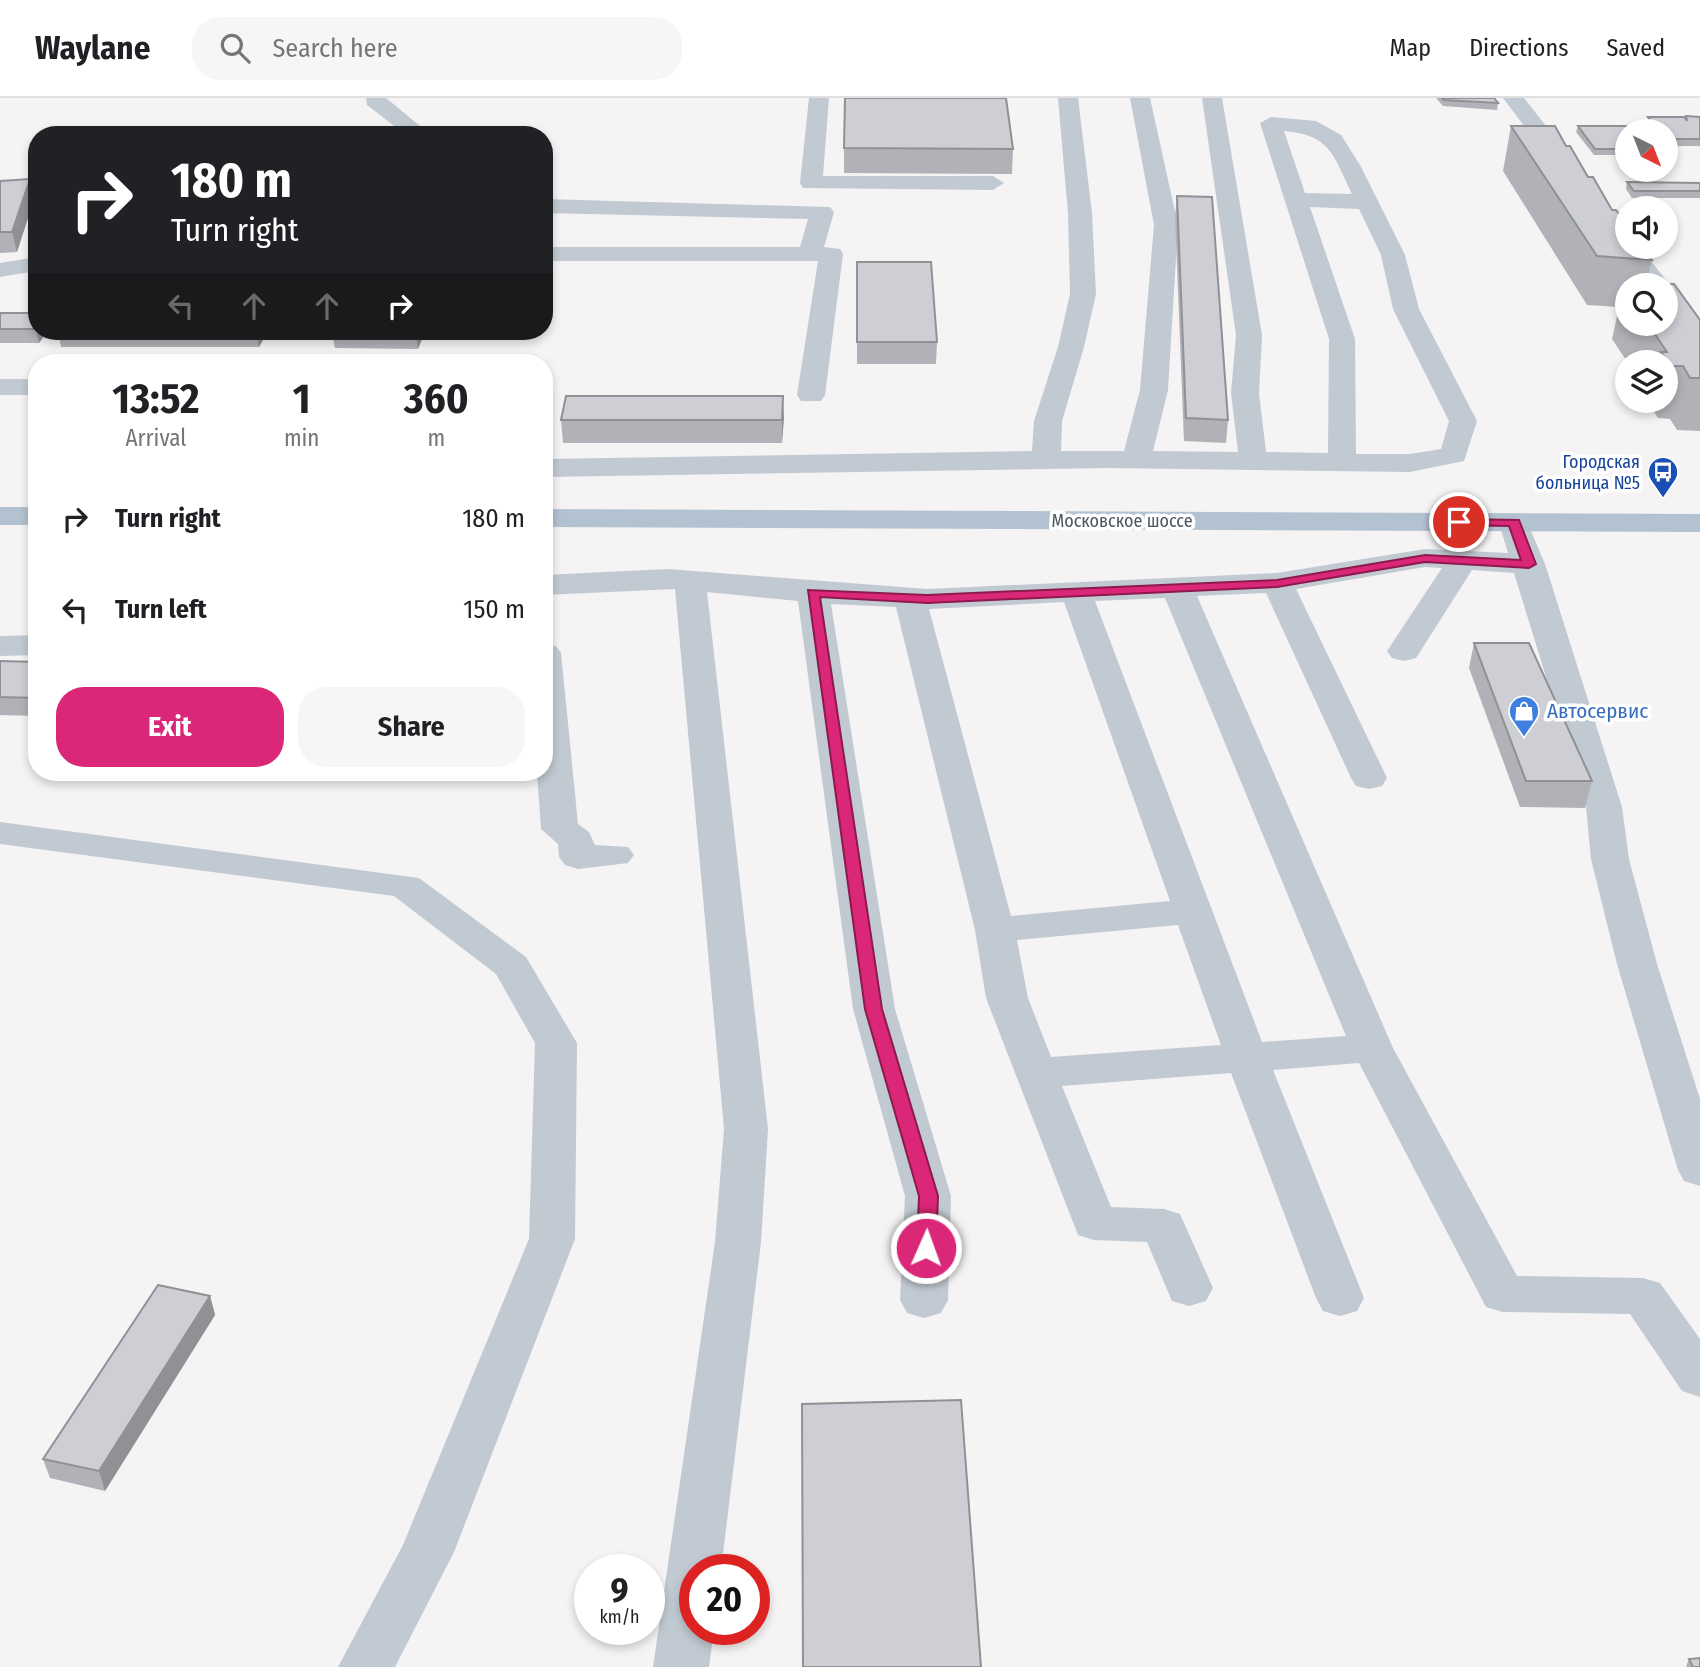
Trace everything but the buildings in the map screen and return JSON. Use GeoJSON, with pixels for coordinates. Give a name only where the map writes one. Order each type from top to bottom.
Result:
{"type":"FeatureCollection","features":[{"type":"Feature","properties":{"kind":"main road"},"geometry":{"type":"LineString","coordinates":[[0,516],[28,516]]}},
{"type":"Feature","properties":{"kind":"main road","name":"Московское шоссе"},"geometry":{"type":"LineString","coordinates":[[553,518],[1700,523]]}},
{"type":"Feature","properties":{"kind":"street"},"geometry":{"type":"LineString","coordinates":[[376,98],[374,101],[408,126]]}},
{"type":"Feature","properties":{"kind":"street"},"geometry":{"type":"LineString","coordinates":[[819,98],[811,183],[993,183]]}},
{"type":"Feature","properties":{"kind":"street"},"geometry":{"type":"LineString","coordinates":[[1046,459],[1048,421],[1083,294],[1080,213],[1068,98]]}},
{"type":"Feature","properties":{"kind":"street"},"geometry":{"type":"LineString","coordinates":[[1136,459],[1154,390],[1165,237],[1163,211],[1140,98]]}},
{"type":"Feature","properties":{"kind":"street"},"geometry":{"type":"LineString","coordinates":[[1212,98],[1249,335],[1245,393],[1253,461]]}},
{"type":"Feature","properties":{"kind":"street"},"geometry":{"type":"LineString","coordinates":[[1513,98],[1615,230]]}},
{"type":"Feature","properties":{"kind":"street"},"geometry":{"type":"LineString","coordinates":[[553,468],[1046,459],[1410,463],[1454,455],[1463,421],[1406,309],[1393,255],[1349,165],[1333,140],[1316,127],[1271,123],[1342,339],[1342,462]]}},
{"type":"Feature","properties":{"kind":"street"},"geometry":{"type":"LineString","coordinates":[[1294,199],[1365,201]]}},
{"type":"Feature","properties":{"kind":"street"},"geometry":{"type":"LineString","coordinates":[[1163,211],[1228,200]]}},
{"type":"Feature","properties":{"kind":"street"},"geometry":{"type":"LineString","coordinates":[[553,206],[822,212],[810,255]]}},
{"type":"Feature","properties":{"kind":"street"},"geometry":{"type":"LineString","coordinates":[[553,254],[831,254],[811,395]]}},
{"type":"Feature","properties":{"kind":"street"},"geometry":{"type":"LineString","coordinates":[[1637,259],[1648,273]]}},
{"type":"Feature","properties":{"kind":"street"},"geometry":{"type":"LineString","coordinates":[[0,270],[28,265]]}},
{"type":"Feature","properties":{"kind":"street"},"geometry":{"type":"LineString","coordinates":[[0,387],[28,387]]}},
{"type":"Feature","properties":{"kind":"street"},"geometry":{"type":"LineString","coordinates":[[1514,523],[1604,807],[1610,859],[1637,964],[1700,1170]]}},
{"type":"Feature","properties":{"kind":"street"},"geometry":{"type":"LineString","coordinates":[[553,585],[668,579],[910,598],[1277,583],[1425,558],[1529,564]]}},
{"type":"Feature","properties":{"kind":"street"},"geometry":{"type":"LineString","coordinates":[[1405,651],[1463,560]]}},
{"type":"Feature","properties":{"kind":"street"},"geometry":{"type":"LineString","coordinates":[[681,1667],[738,1242],[746,1129],[690,581]]}},
{"type":"Feature","properties":{"kind":"street"},"geometry":{"type":"LineString","coordinates":[[1277,583],[1369,778]]}},
{"type":"Feature","properties":{"kind":"street"},"geometry":{"type":"LineString","coordinates":[[1177,588],[1372,1048],[1503,1294],[1643,1296],[1700,1377]]}},
{"type":"Feature","properties":{"kind":"street"},"geometry":{"type":"LineString","coordinates":[[813,592],[874,1009],[928,1196],[924,1300]]}},
{"type":"Feature","properties":{"kind":"street"},"geometry":{"type":"LineString","coordinates":[[1076,592],[1247,1058],[1340,1298]]}},
{"type":"Feature","properties":{"kind":"street"},"geometry":{"type":"LineString","coordinates":[[910,598],[995,930],[1007,998],[1094,1223],[1164,1226],[1189,1288]]}},
{"type":"Feature","properties":{"kind":"street"},"geometry":{"type":"LineString","coordinates":[[0,646],[28,645]]}},
{"type":"Feature","properties":{"kind":"street"},"geometry":{"type":"LineString","coordinates":[[553,752],[560,829],[576,840],[578,857],[615,855]]}},
{"type":"Feature","properties":{"kind":"street"},"geometry":{"type":"LineString","coordinates":[[0,833],[405,886],[512,966],[556,1043],[552,1239],[427,1552],[366,1667]]}},
{"type":"Feature","properties":{"kind":"street"},"geometry":{"type":"LineString","coordinates":[[995,930],[1194,911]]}},
{"type":"Feature","properties":{"kind":"street"},"geometry":{"type":"LineString","coordinates":[[1036,1073],[1372,1048]]}},
{"type":"Feature","properties":{"kind":"place","name":"Городская больница №5"},"geometry":{"type":"Point","coordinates":[1663,499]}},
{"type":"Feature","properties":{"kind":"place","name":"Автосервис"},"geometry":{"type":"Point","coordinates":[1524,738]}},
{"type":"Feature","properties":{"kind":"route"},"geometry":{"type":"LineString","coordinates":[[926,1248],[928,1196],[874,1009],[813,592],[927,599],[1277,583],[1425,558],[1529,564],[1514,523],[1459,522]]}}]}
